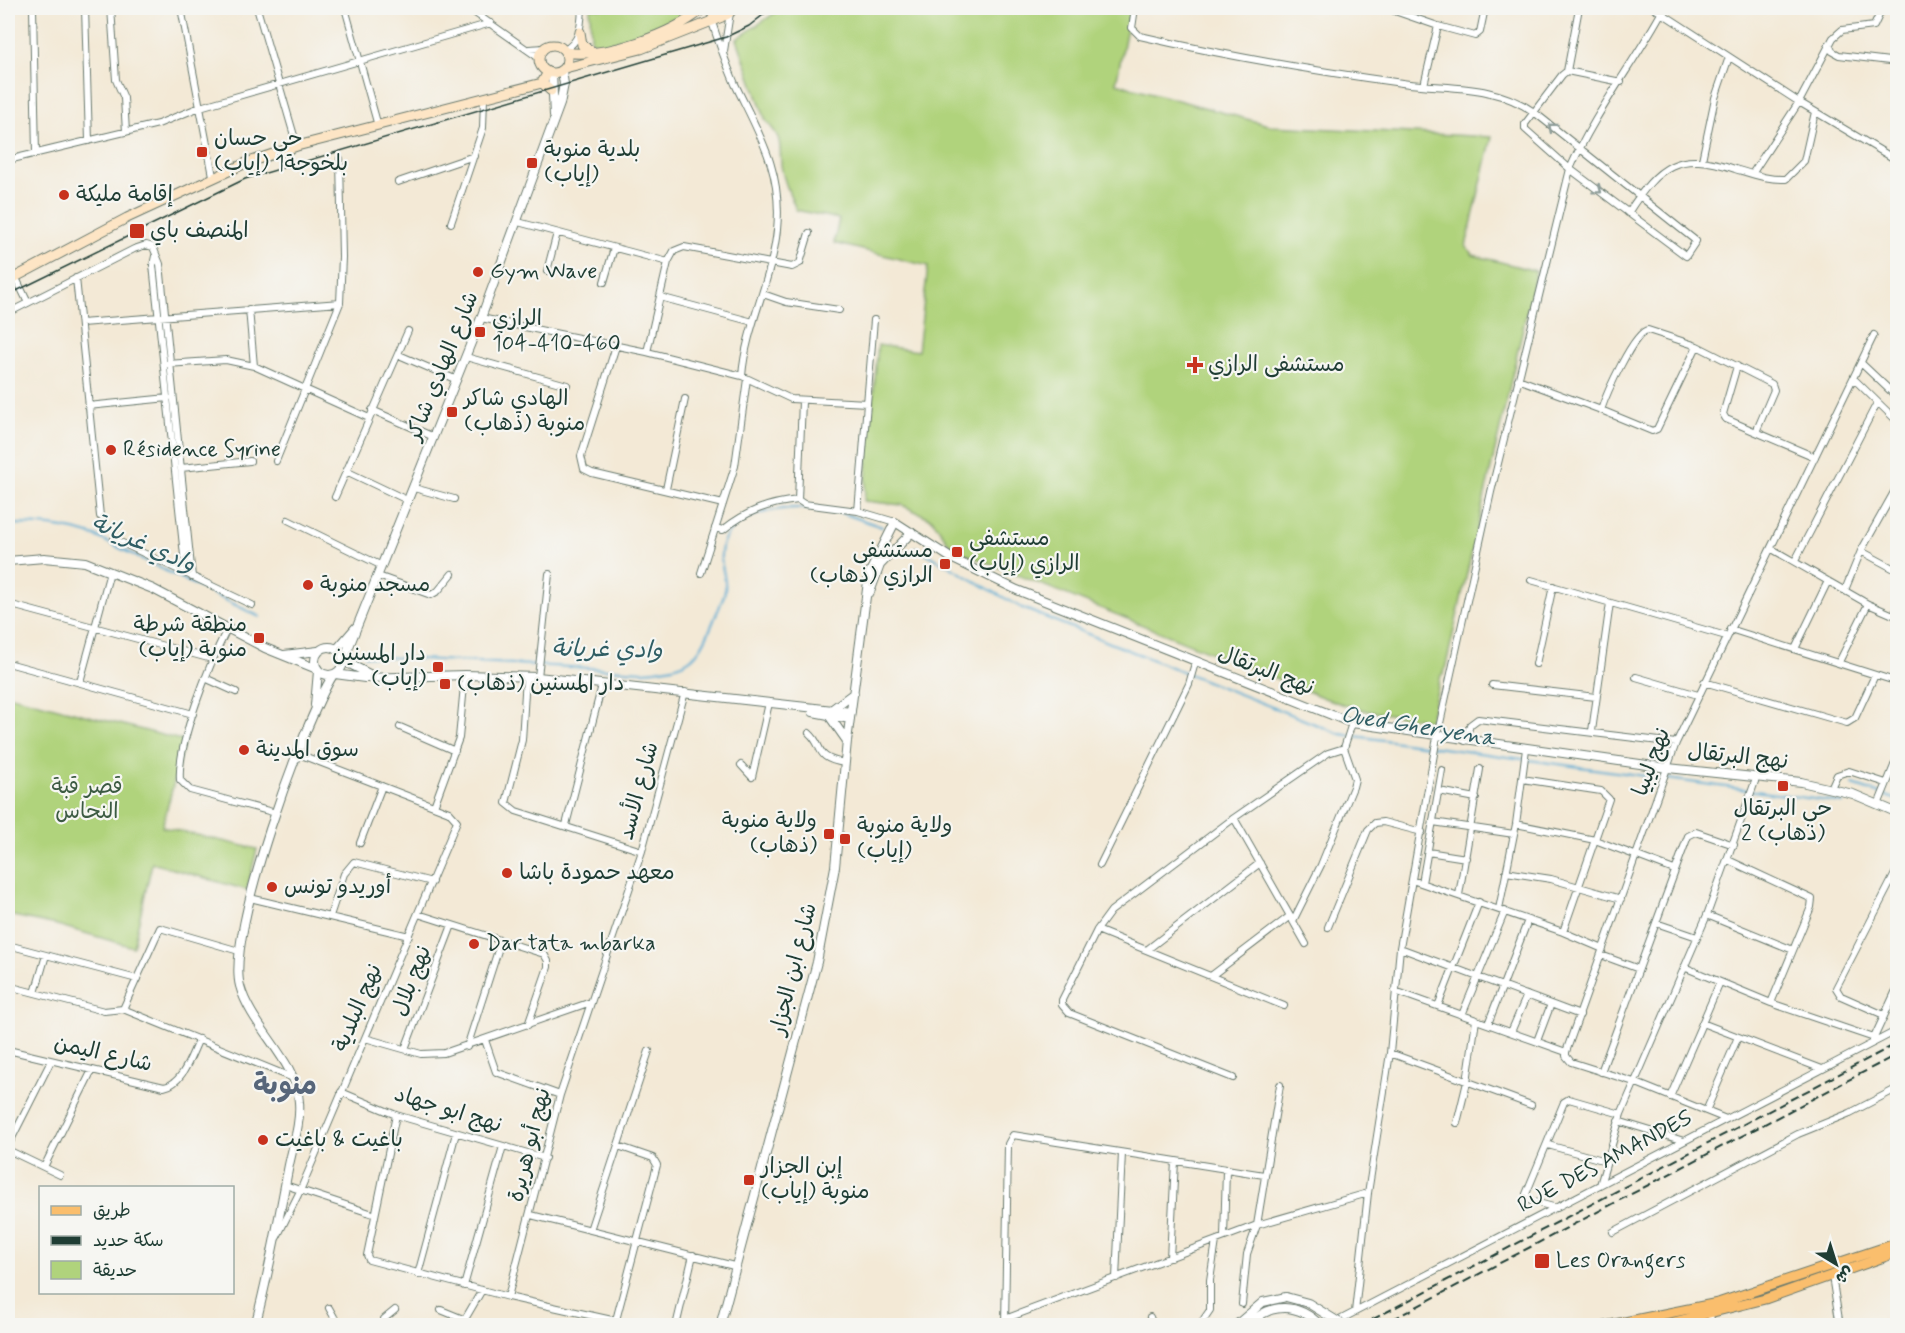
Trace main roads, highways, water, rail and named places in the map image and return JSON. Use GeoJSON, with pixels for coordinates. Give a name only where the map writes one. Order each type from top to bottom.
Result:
{"type":"FeatureCollection","features":[{"type":"Feature","properties":{"kind":"main road"},"geometry":{"type":"LineString","coordinates":[[524,88],[538,73],[539,60],[544,48],[552,45],[564,51],[595,53],[670,29],[707,8],[730,11]]}},
{"type":"Feature","properties":{"kind":"main road"},"geometry":{"type":"LineString","coordinates":[[12,280],[127,218],[213,176],[297,146],[524,88],[542,82],[550,73],[641,49],[730,11]]}},
{"type":"Feature","properties":{"kind":"main road"},"geometry":{"type":"LineString","coordinates":[[580,32],[582,45],[595,53]]}},
{"type":"Feature","properties":{"kind":"main road"},"geometry":{"type":"LineString","coordinates":[[564,51],[567,62],[564,69]]}},
{"type":"Feature","properties":{"kind":"main road"},"geometry":{"type":"LineString","coordinates":[[539,60],[550,73]]}},
{"type":"Feature","properties":{"kind":"main road"},"geometry":{"type":"LineString","coordinates":[[542,82],[551,91]]}},
{"type":"Feature","properties":{"kind":"main road"},"geometry":{"type":"LineString","coordinates":[[1605,1326],[1678,1313],[1729,1300],[1898,1242]]}},
{"type":"Feature","properties":{"kind":"main road"},"geometry":{"type":"LineString","coordinates":[[1658,1326],[1710,1314],[1832,1276],[1898,1252]]}},
{"type":"Feature","properties":{"kind":"waterway","name":"وادي غريانة"},"geometry":{"type":"LineString","coordinates":[[365,656],[644,671],[672,667],[690,660],[708,634],[724,594],[721,554],[724,539],[733,528],[744,520],[774,510],[819,509]]}},
{"type":"Feature","properties":{"kind":"waterway","name":"وادي غريانة"},"geometry":{"type":"LineString","coordinates":[[836,511],[882,527]]}},
{"type":"Feature","properties":{"kind":"waterway","name":"وادي غريانة"},"geometry":{"type":"LineString","coordinates":[[8,524],[52,526],[95,536],[260,617]]}},
{"type":"Feature","properties":{"kind":"waterway","name":"Oued Gheryena"},"geometry":{"type":"LineString","coordinates":[[915,547],[1022,608],[1340,734],[1843,803]]}},
{"type":"Feature","properties":{"kind":"waterway","name":"Oued Gheryena"},"geometry":{"type":"LineString","coordinates":[[1853,785],[1898,800]]}},
{"type":"Feature","properties":{"kind":"tram line"},"geometry":{"type":"LineString","coordinates":[[8,295],[245,179],[726,37],[749,26],[772,8]]}},
{"type":"Feature","properties":{"kind":"railway"},"geometry":{"type":"LineString","coordinates":[[1360,1326],[1898,1043]]}},
{"type":"Feature","properties":{"kind":"railway"},"geometry":{"type":"LineString","coordinates":[[1380,1326],[1898,1054]]}},
{"type":"Feature","properties":{"kind":"place","name":"حي حسان بلخوجة1 (إياب)"},"geometry":{"type":"Point","coordinates":[202,152]}},
{"type":"Feature","properties":{"kind":"place","name":"بلدية منوبة (إياب)"},"geometry":{"type":"Point","coordinates":[532,163]}},
{"type":"Feature","properties":{"kind":"place","name":"إقامة مليكة"},"geometry":{"type":"Point","coordinates":[64,195]}},
{"type":"Feature","properties":{"kind":"place","name":"المنصف باي"},"geometry":{"type":"Point","coordinates":[137,231]}},
{"type":"Feature","properties":{"kind":"place","name":"Gym Wave"},"geometry":{"type":"Point","coordinates":[478,272]}},
{"type":"Feature","properties":{"kind":"place","name":"الرازي 104-410-460"},"geometry":{"type":"Point","coordinates":[480,332]}},
{"type":"Feature","properties":{"kind":"place","name":"مستشفى الرازي"},"geometry":{"type":"Point","coordinates":[1195,365]}},
{"type":"Feature","properties":{"kind":"place","name":"الهادي شاكر منوبة (ذهاب)"},"geometry":{"type":"Point","coordinates":[452,412]}},
{"type":"Feature","properties":{"kind":"place","name":"Résidence Syrine"},"geometry":{"type":"Point","coordinates":[111,450]}},
{"type":"Feature","properties":{"kind":"place","name":"مستشفى الرازي (إياب)"},"geometry":{"type":"Point","coordinates":[957,552]}},
{"type":"Feature","properties":{"kind":"place","name":"مستشفى الرازي (ذهاب)"},"geometry":{"type":"Point","coordinates":[945,564]}},
{"type":"Feature","properties":{"kind":"place","name":"مسجد منوبة"},"geometry":{"type":"Point","coordinates":[308,585]}},
{"type":"Feature","properties":{"kind":"place","name":"منطقة شرطة منوبة (إياب)"},"geometry":{"type":"Point","coordinates":[259,638]}},
{"type":"Feature","properties":{"kind":"place","name":"دار المسنين (إياب)"},"geometry":{"type":"Point","coordinates":[438,667]}},
{"type":"Feature","properties":{"kind":"place","name":"دار المسنين (ذهاب)"},"geometry":{"type":"Point","coordinates":[445,684]}},
{"type":"Feature","properties":{"kind":"place","name":"سوق المدينة"},"geometry":{"type":"Point","coordinates":[244,750]}},
{"type":"Feature","properties":{"kind":"place","name":"حي البرتقال 2 (ذهاب)"},"geometry":{"type":"Point","coordinates":[1783,786]}},
{"type":"Feature","properties":{"kind":"place","name":"ولاية منوبة (ذهاب)"},"geometry":{"type":"Point","coordinates":[829,834]}},
{"type":"Feature","properties":{"kind":"place","name":"ولاية منوبة (إياب)"},"geometry":{"type":"Point","coordinates":[845,839]}},
{"type":"Feature","properties":{"kind":"place","name":"معهد حمودة باشا"},"geometry":{"type":"Point","coordinates":[507,873]}},
{"type":"Feature","properties":{"kind":"place","name":"أوريدو تونس"},"geometry":{"type":"Point","coordinates":[272,887]}},
{"type":"Feature","properties":{"kind":"place","name":"Dar tata mbarka"},"geometry":{"type":"Point","coordinates":[474,944]}},
{"type":"Feature","properties":{"kind":"place","name":"باغيت & باغيت"},"geometry":{"type":"Point","coordinates":[263,1140]}},
{"type":"Feature","properties":{"kind":"place","name":"إبن الجزار منوبة (إياب)"},"geometry":{"type":"Point","coordinates":[749,1180]}},
{"type":"Feature","properties":{"kind":"place","name":"Les Orangers"},"geometry":{"type":"Point","coordinates":[1542,1261]}},
{"type":"Feature","properties":{"kind":"district","name":"منوبة"},"geometry":{"type":"Point","coordinates":[285,1086]}},
{"type":"Feature","properties":{"kind":"park label","name":"قصر قبة النحاس"},"geometry":{"type":"Point","coordinates":[87,800]}}]}
